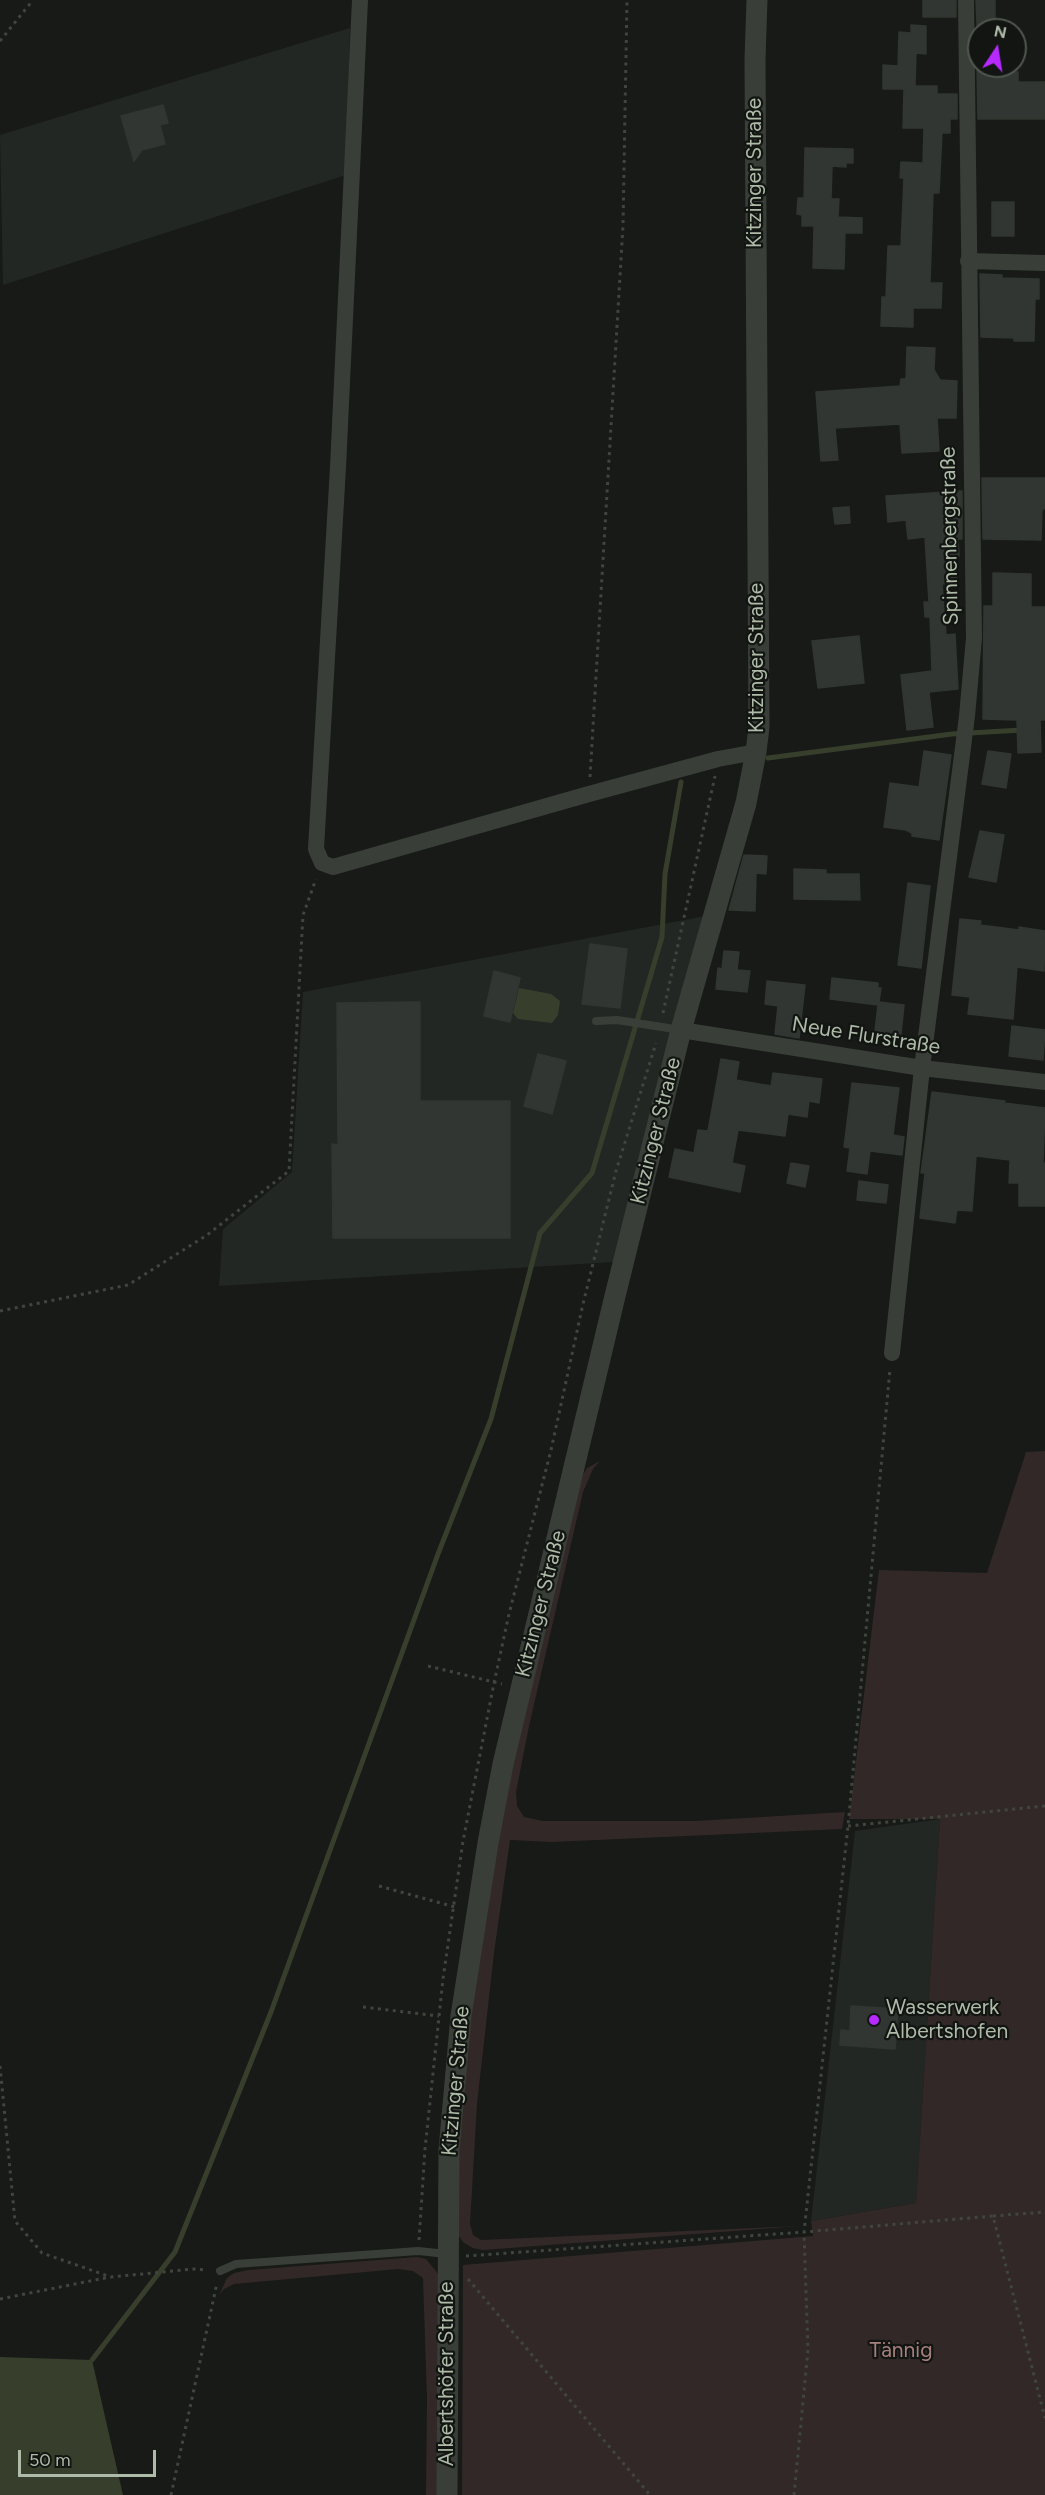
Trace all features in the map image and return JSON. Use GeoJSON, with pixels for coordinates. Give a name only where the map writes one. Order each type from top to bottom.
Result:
{"type":"FeatureCollection","features":[{"type":"Feature","properties":{"kind":"street"},"geometry":{"type":"LineString","coordinates":[[360,0],[338,466],[316,849],[322,863],[333,867],[589,794],[718,759],[756,752]]}},
{"type":"Feature","properties":{"kind":"street","name":"Kitzinger Straße"},"geometry":{"type":"LineString","coordinates":[[447,2253],[449,2150],[461,2016],[503,1764],[681,1030],[746,803],[756,752],[759,727],[755,60],[757,0]]}},
{"type":"Feature","properties":{"kind":"street","name":"Spinnenbergstraße"},"geometry":{"type":"LineString","coordinates":[[892,1353],[922,1068],[967,716],[974,638],[966,0]]}},
{"type":"Feature","properties":{"kind":"street"},"geometry":{"type":"LineString","coordinates":[[968,261],[1045,263]]}},
{"type":"Feature","properties":{"kind":"street","name":"Neue Flurstraße"},"geometry":{"type":"LineString","coordinates":[[681,1030],[922,1068],[1045,1082]]}},
{"type":"Feature","properties":{"kind":"street","name":"Albertshöfer Straße"},"geometry":{"type":"LineString","coordinates":[[447,2253],[447,2495]]}},
{"type":"Feature","properties":{"kind":"lane"},"geometry":{"type":"LineString","coordinates":[[596,1021],[617,1020],[681,1030]]}},
{"type":"Feature","properties":{"kind":"lane"},"geometry":{"type":"LineString","coordinates":[[220,2271],[236,2264],[247,2263],[418,2251],[447,2253]]}},
{"type":"Feature","properties":{"kind":"path"},"geometry":{"type":"LineString","coordinates":[[0,41],[33,0]]}},
{"type":"Feature","properties":{"kind":"path"},"geometry":{"type":"LineString","coordinates":[[589,794],[623,226],[627,0]]}},
{"type":"Feature","properties":{"kind":"path"},"geometry":{"type":"LineString","coordinates":[[0,1311],[128,1285],[207,1235],[289,1171],[303,915],[322,863]]}},
{"type":"Feature","properties":{"kind":"path"},"geometry":{"type":"LineString","coordinates":[[794,2495],[808,2349],[804,2232],[848,1826],[892,1353]]}},
{"type":"Feature","properties":{"kind":"path"},"geometry":{"type":"LineString","coordinates":[[428,1666],[521,1688]]}},
{"type":"Feature","properties":{"kind":"path"},"geometry":{"type":"LineString","coordinates":[[848,1826],[1045,1806]]}},
{"type":"Feature","properties":{"kind":"path"},"geometry":{"type":"LineString","coordinates":[[379,1886],[453,1907],[478,1907]]}},
{"type":"Feature","properties":{"kind":"path"},"geometry":{"type":"LineString","coordinates":[[363,2007],[461,2016]]}},
{"type":"Feature","properties":{"kind":"path"},"geometry":{"type":"LineString","coordinates":[[0,2066],[15,2221],[42,2253],[111,2277]]}},
{"type":"Feature","properties":{"kind":"path"},"geometry":{"type":"LineString","coordinates":[[447,2253],[472,2256],[1045,2212]]}},
{"type":"Feature","properties":{"kind":"path"},"geometry":{"type":"LineString","coordinates":[[993,2216],[1045,2418]]}},
{"type":"Feature","properties":{"kind":"path"},"geometry":{"type":"LineString","coordinates":[[447,2253],[650,2495]]}},
{"type":"Feature","properties":{"kind":"path"},"geometry":{"type":"LineString","coordinates":[[0,2299],[111,2277],[194,2269]]}},
{"type":"Feature","properties":{"kind":"path"},"geometry":{"type":"LineString","coordinates":[[171,2495],[220,2271]]}},
{"type":"Feature","properties":{"kind":"shaded area"},"geometry":{"type":"Polygon","coordinates":[[[350,28],[346,175],[3,285],[0,135],[350,28]]]}},
{"type":"Feature","properties":{"kind":"shaded area"},"geometry":{"type":"Polygon","coordinates":[[[711,915],[614,1262],[219,1286],[223,1229],[292,1172],[303,992],[711,915]]]}},
{"type":"Feature","properties":{"kind":"shaded area"},"geometry":{"type":"Polygon","coordinates":[[[519,988],[551,994],[560,1001],[558,1015],[552,1023],[518,1019],[513,1013],[519,988]]]}},
{"type":"Feature","properties":{"kind":"shaded area"},"geometry":{"type":"Polygon","coordinates":[[[940,1819],[916,2203],[811,2221],[855,1831],[940,1819]]]}},
{"type":"Feature","properties":{"kind":"shaded area"},"geometry":{"type":"Polygon","coordinates":[[[0,2357],[92,2360],[123,2495],[0,2495],[0,2357]]]}},
{"type":"Feature","properties":{"kind":"green space","name":"Tännig"},"geometry":{"type":"Polygon","coordinates":[[[1045,1451],[1045,2495],[462,2495],[463,2265],[813,2236],[811,2221],[916,2203],[940,1819],[849,1819],[879,1570],[987,1573],[1026,1452],[1045,1451]]]}},
{"type":"Feature","properties":{"kind":"green space"},"geometry":{"type":"Polygon","coordinates":[[[600,1461],[593,1469],[583,1492],[529,1726],[516,1792],[517,1806],[524,1817],[543,1821],[696,1821],[845,1812],[842,1829],[552,1842],[510,1840],[494,1953],[477,2104],[470,2224],[473,2235],[481,2240],[800,2226],[483,2250],[473,2248],[463,2242],[457,2233],[458,2155],[471,2014],[508,1777],[580,1480],[587,1468],[600,1461]]]}},
{"type":"Feature","properties":{"kind":"green space"},"geometry":{"type":"Polygon","coordinates":[[[417,2257],[426,2259],[439,2275],[439,2495],[426,2495],[427,2398],[423,2278],[413,2271],[398,2269],[234,2284],[224,2289],[219,2295],[227,2278],[234,2273],[249,2270],[417,2257]]]}},
{"type":"Feature","properties":{"kind":"building"},"geometry":{"type":"Polygon","coordinates":[[[923,0],[956,0],[956,17],[923,17],[923,0]]]}},
{"type":"Feature","properties":{"kind":"building"},"geometry":{"type":"Polygon","coordinates":[[[976,0],[995,0],[995,18],[977,18],[976,0]]]}},
{"type":"Feature","properties":{"kind":"building"},"geometry":{"type":"Polygon","coordinates":[[[911,25],[926,26],[926,54],[916,53],[915,86],[937,86],[937,94],[957,94],[957,119],[950,119],[950,133],[942,133],[939,193],[933,193],[930,283],[942,283],[941,308],[913,308],[913,327],[881,326],[882,297],[886,297],[888,246],[901,246],[904,178],[900,178],[901,162],[923,163],[924,128],[903,128],[904,89],[883,89],[883,65],[898,66],[899,32],[911,33],[911,25]]]}},
{"type":"Feature","properties":{"kind":"building"},"geometry":{"type":"Polygon","coordinates":[[[977,78],[1018,78],[1018,82],[1045,82],[1045,119],[978,119],[977,78]]]}},
{"type":"Feature","properties":{"kind":"building"},"geometry":{"type":"Polygon","coordinates":[[[163,105],[168,123],[160,125],[165,144],[142,150],[134,161],[121,116],[163,105]]]}},
{"type":"Feature","properties":{"kind":"building"},"geometry":{"type":"Polygon","coordinates":[[[805,148],[853,149],[853,163],[846,163],[846,167],[832,166],[831,199],[839,199],[838,217],[862,218],[862,233],[845,233],[844,269],[813,268],[814,226],[802,226],[802,215],[797,214],[798,198],[804,198],[805,148]]]}},
{"type":"Feature","properties":{"kind":"building"},"geometry":{"type":"Polygon","coordinates":[[[992,202],[1014,202],[1014,236],[992,236],[992,202]]]}},
{"type":"Feature","properties":{"kind":"building"},"geometry":{"type":"Polygon","coordinates":[[[980,274],[1002,275],[1002,278],[1039,279],[1039,299],[1035,299],[1034,341],[981,337],[980,274]]]}},
{"type":"Feature","properties":{"kind":"building"},"geometry":{"type":"Polygon","coordinates":[[[907,347],[935,348],[934,370],[940,380],[957,381],[956,418],[937,418],[939,451],[902,453],[900,424],[835,428],[838,460],[821,461],[816,392],[900,386],[901,379],[906,379],[907,347]]]}},
{"type":"Feature","properties":{"kind":"building"},"geometry":{"type":"Polygon","coordinates":[[[982,478],[1045,478],[1045,509],[1042,509],[1041,540],[983,539],[982,478]]]}},
{"type":"Feature","properties":{"kind":"building"},"geometry":{"type":"Polygon","coordinates":[[[962,491],[962,539],[958,539],[959,556],[955,556],[957,582],[942,584],[946,635],[955,634],[958,689],[929,692],[933,727],[907,730],[901,675],[932,671],[930,617],[925,617],[924,602],[929,602],[925,537],[908,539],[906,520],[888,522],[886,496],[962,491]]]}},
{"type":"Feature","properties":{"kind":"building"},"geometry":{"type":"Polygon","coordinates":[[[849,507],[850,523],[835,524],[833,508],[849,507]]]}},
{"type":"Feature","properties":{"kind":"building"},"geometry":{"type":"Polygon","coordinates":[[[993,573],[1031,574],[1031,607],[1045,607],[1045,720],[1040,720],[1041,752],[1018,753],[1017,720],[983,719],[984,606],[993,606],[993,573]]]}},
{"type":"Feature","properties":{"kind":"building"},"geometry":{"type":"Polygon","coordinates":[[[859,636],[864,683],[818,688],[812,641],[859,636]]]}},
{"type":"Feature","properties":{"kind":"building"},"geometry":{"type":"Polygon","coordinates":[[[924,751],[951,755],[939,840],[912,836],[912,833],[906,830],[884,827],[890,783],[919,787],[924,751]]]}},
{"type":"Feature","properties":{"kind":"building"},"geometry":{"type":"Polygon","coordinates":[[[988,751],[1011,754],[1006,788],[982,784],[988,751]]]}},
{"type":"Feature","properties":{"kind":"building"},"geometry":{"type":"Polygon","coordinates":[[[980,831],[1004,835],[996,882],[969,877],[980,831]]]}},
{"type":"Feature","properties":{"kind":"building"},"geometry":{"type":"Polygon","coordinates":[[[744,855],[767,856],[766,874],[756,873],[755,911],[729,910],[744,855]]]}},
{"type":"Feature","properties":{"kind":"building"},"geometry":{"type":"Polygon","coordinates":[[[794,869],[826,870],[826,874],[859,874],[860,900],[794,899],[794,869]]]}},
{"type":"Feature","properties":{"kind":"building"},"geometry":{"type":"Polygon","coordinates":[[[908,883],[930,886],[921,968],[898,965],[908,883]]]}},
{"type":"Feature","properties":{"kind":"building"},"geometry":{"type":"Polygon","coordinates":[[[960,919],[981,921],[980,925],[1045,931],[1044,971],[1017,967],[1013,1019],[968,1014],[970,997],[952,995],[960,919]]]}},
{"type":"Feature","properties":{"kind":"building"},"geometry":{"type":"Polygon","coordinates":[[[590,944],[627,949],[620,1008],[582,1004],[590,944]]]}},
{"type":"Feature","properties":{"kind":"building"},"geometry":{"type":"Polygon","coordinates":[[[724,951],[739,952],[737,970],[750,971],[747,992],[716,989],[718,968],[722,969],[724,951]]]}},
{"type":"Feature","properties":{"kind":"building"},"geometry":{"type":"Polygon","coordinates":[[[494,971],[520,978],[510,1022],[484,1016],[494,971]]]}},
{"type":"Feature","properties":{"kind":"building"},"geometry":{"type":"Polygon","coordinates":[[[832,978],[878,983],[878,988],[881,988],[879,1002],[904,1005],[901,1034],[875,1031],[878,1005],[830,999],[832,978]]]}},
{"type":"Feature","properties":{"kind":"building"},"geometry":{"type":"Polygon","coordinates":[[[767,981],[805,985],[799,1038],[775,1034],[778,1006],[765,1004],[767,981]]]}},
{"type":"Feature","properties":{"kind":"building"},"geometry":{"type":"Polygon","coordinates":[[[420,1002],[420,1101],[510,1101],[510,1238],[333,1238],[332,1144],[338,1145],[337,1003],[420,1002]]]}},
{"type":"Feature","properties":{"kind":"building"},"geometry":{"type":"Polygon","coordinates":[[[1012,1026],[1045,1030],[1043,1060],[1009,1056],[1012,1026]]]}},
{"type":"Feature","properties":{"kind":"building"},"geometry":{"type":"Polygon","coordinates":[[[538,1054],[566,1061],[552,1114],[524,1106],[538,1054]]]}},
{"type":"Feature","properties":{"kind":"building"},"geometry":{"type":"Polygon","coordinates":[[[721,1059],[739,1062],[736,1080],[771,1086],[773,1073],[822,1079],[819,1103],[809,1101],[807,1117],[788,1114],[785,1136],[738,1130],[732,1163],[745,1166],[740,1192],[669,1177],[675,1149],[694,1153],[698,1130],[708,1131],[721,1059]]]}},
{"type":"Feature","properties":{"kind":"building"},"geometry":{"type":"Polygon","coordinates":[[[852,1083],[899,1088],[893,1135],[904,1137],[902,1155],[870,1151],[867,1174],[847,1171],[850,1148],[844,1147],[852,1083]]]}},
{"type":"Feature","properties":{"kind":"building"},"geometry":{"type":"Polygon","coordinates":[[[932,1092],[1045,1108],[1043,1163],[1045,1163],[1045,1206],[1019,1206],[1019,1183],[1009,1183],[1010,1160],[976,1156],[972,1211],[957,1210],[955,1223],[920,1218],[925,1173],[921,1173],[932,1092]]]}},
{"type":"Feature","properties":{"kind":"building"},"geometry":{"type":"Polygon","coordinates":[[[791,1163],[809,1166],[805,1187],[787,1183],[791,1163]]]}},
{"type":"Feature","properties":{"kind":"building"},"geometry":{"type":"Polygon","coordinates":[[[859,1181],[888,1185],[886,1203],[857,1200],[859,1181]]]}},
{"type":"Feature","properties":{"kind":"building","name":"Wasserwerk Albertshofen"},"geometry":{"type":"Polygon","coordinates":[[[851,2006],[898,2009],[895,2049],[840,2045],[841,2030],[850,2031],[851,2006]]]}},
{"type":"Feature","properties":{"kind":"waterway"},"geometry":{"type":"LineString","coordinates":[[768,758],[952,734],[1022,730]]}},
{"type":"Feature","properties":{"kind":"waterway"},"geometry":{"type":"LineString","coordinates":[[92,2360],[175,2252],[271,2012],[438,1554],[491,1419],[540,1233],[592,1173],[662,937],[665,874],[681,782]]}},
{"type":"Feature","properties":{"kind":"place","name":"Wasserwerk Albertshofen"},"geometry":{"type":"Point","coordinates":[874,2020]}}]}
